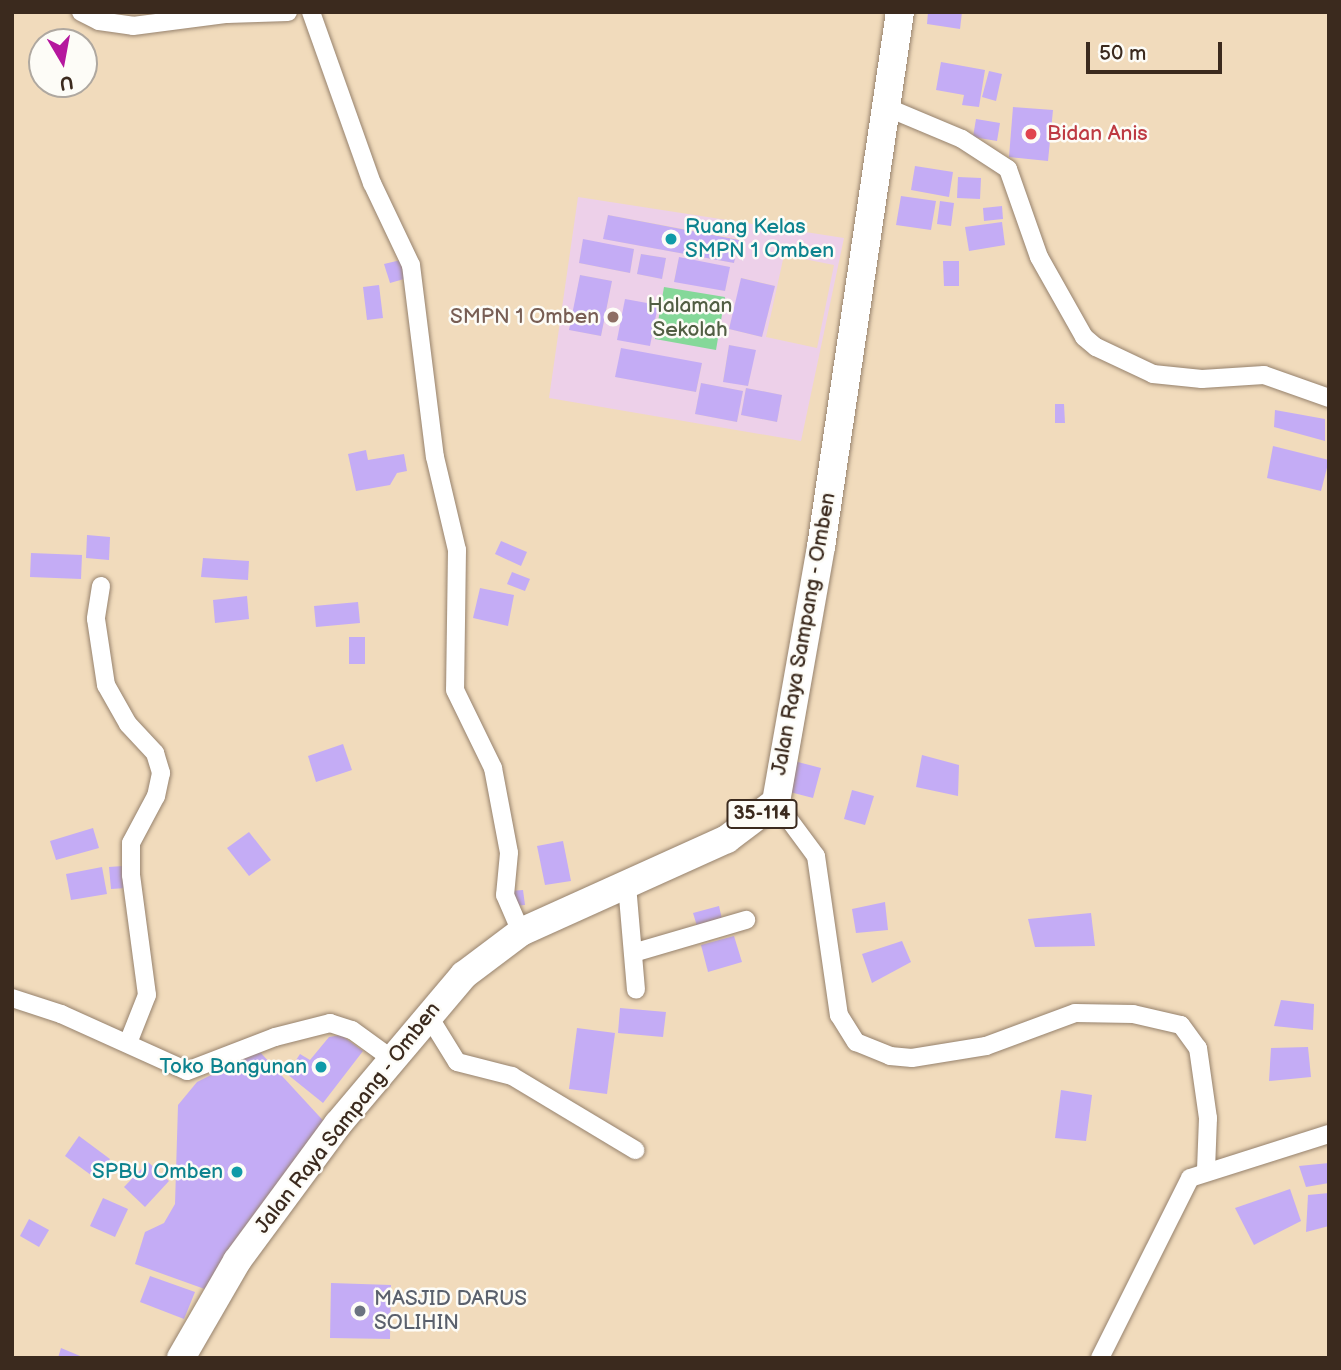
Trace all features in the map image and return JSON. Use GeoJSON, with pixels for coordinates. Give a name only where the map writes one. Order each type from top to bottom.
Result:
{"type":"FeatureCollection","features":[{"type":"Feature","properties":{"kind":"main road","name":"Jalan Raya Sampang - Omben"},"geometry":{"type":"LineString","coordinates":[[181,1358],[237,1261],[393,1059],[464,975],[521,932],[727,839],[776,802],[819,559],[900,12]]}},
{"type":"Feature","properties":{"kind":"street"},"geometry":{"type":"LineString","coordinates":[[81,12],[99,21],[133,26],[227,14],[288,12]]}},
{"type":"Feature","properties":{"kind":"street"},"geometry":{"type":"LineString","coordinates":[[311,12],[372,183],[411,265],[435,457],[457,550],[455,690],[493,768],[509,853],[505,895],[521,932]]}},
{"type":"Feature","properties":{"kind":"street"},"geometry":{"type":"LineString","coordinates":[[886,107],[962,139],[1007,169],[1039,257],[1084,337],[1096,347],[1153,373],[1202,379],[1264,375],[1329,398]]}},
{"type":"Feature","properties":{"kind":"street"},"geometry":{"type":"LineString","coordinates":[[101,586],[96,619],[106,684],[128,724],[155,753],[161,773],[156,796],[131,842],[131,875],[147,995],[128,1042]]}},
{"type":"Feature","properties":{"kind":"street"},"geometry":{"type":"LineString","coordinates":[[776,802],[816,856],[839,1015],[856,1042],[890,1056],[912,1058],[986,1046],[1075,1013],[1133,1014],[1181,1025],[1194,1036],[1198,1048],[1208,1118],[1206,1171]]}},
{"type":"Feature","properties":{"kind":"street"},"geometry":{"type":"LineString","coordinates":[[627,886],[636,990]]}},
{"type":"Feature","properties":{"kind":"street"},"geometry":{"type":"LineString","coordinates":[[633,953],[746,920]]}},
{"type":"Feature","properties":{"kind":"street"},"geometry":{"type":"LineString","coordinates":[[12,998],[128,1042],[187,1071],[275,1037],[330,1023],[352,1030],[393,1059]]}},
{"type":"Feature","properties":{"kind":"street"},"geometry":{"type":"LineString","coordinates":[[428,1015],[457,1062],[512,1076],[635,1150]]}},
{"type":"Feature","properties":{"kind":"street"},"geometry":{"type":"LineString","coordinates":[[1100,1358],[1184,1185],[1206,1171],[1329,1135]]}},
{"type":"Feature","properties":{"kind":"shaded area","name":"SMPN 1 Omben"},"geometry":{"type":"Polygon","coordinates":[[[578,197],[844,238],[801,441],[549,398],[578,197]],[[608,215],[604,239],[734,263],[738,239],[608,215]],[[583,240],[579,263],[630,273],[634,249],[583,240]],[[641,254],[637,274],[662,279],[666,258],[641,254]],[[784,255],[766,337],[817,348],[834,265],[784,255]],[[679,258],[674,281],[725,291],[729,267],[679,258]],[[580,275],[570,330],[601,336],[612,281],[580,275]],[[742,278],[729,329],[762,337],[775,286],[742,278]],[[729,345],[723,381],[748,386],[755,350],[729,345]],[[621,349],[616,377],[696,392],[702,364],[621,349]],[[701,383],[695,414],[737,422],[743,391],[701,383]],[[746,388],[741,415],[777,422],[782,395],[746,388]]]}},
{"type":"Feature","properties":{"kind":"green space","name":"Halaman Sekolah"},"geometry":{"type":"Polygon","coordinates":[[[664,287],[725,297],[716,350],[655,339],[664,287]]]}},
{"type":"Feature","properties":{"kind":"building"},"geometry":{"type":"Polygon","coordinates":[[[928,12],[962,12],[960,29],[927,24],[928,12]]]}},
{"type":"Feature","properties":{"kind":"building"},"geometry":{"type":"Polygon","coordinates":[[[941,62],[985,70],[979,107],[962,105],[964,95],[936,90],[941,62]]]}},
{"type":"Feature","properties":{"kind":"building"},"geometry":{"type":"Polygon","coordinates":[[[989,71],[1002,74],[996,101],[982,97],[989,71]]]}},
{"type":"Feature","properties":{"kind":"building","name":"Bidan Anis"},"geometry":{"type":"Polygon","coordinates":[[[1013,107],[1053,110],[1048,161],[1009,157],[1013,107]]]}},
{"type":"Feature","properties":{"kind":"building"},"geometry":{"type":"Polygon","coordinates":[[[976,119],[1000,123],[997,141],[973,137],[976,119]]]}},
{"type":"Feature","properties":{"kind":"building"},"geometry":{"type":"Polygon","coordinates":[[[915,166],[953,172],[949,197],[911,190],[915,166]]]}},
{"type":"Feature","properties":{"kind":"building"},"geometry":{"type":"Polygon","coordinates":[[[958,177],[981,178],[980,199],[957,198],[958,177]]]}},
{"type":"Feature","properties":{"kind":"building"},"geometry":{"type":"Polygon","coordinates":[[[901,196],[936,201],[931,230],[896,225],[901,196]]]}},
{"type":"Feature","properties":{"kind":"building"},"geometry":{"type":"Polygon","coordinates":[[[940,201],[954,203],[951,226],[937,224],[940,201]]]}},
{"type":"Feature","properties":{"kind":"building"},"geometry":{"type":"Polygon","coordinates":[[[1002,206],[1003,219],[984,221],[983,208],[1002,206]]]}},
{"type":"Feature","properties":{"kind":"building","name":"Ruang Kelas SMPN 1 Omben"},"geometry":{"type":"Polygon","coordinates":[[[608,215],[739,240],[734,263],[603,239],[608,215]]]}},
{"type":"Feature","properties":{"kind":"building"},"geometry":{"type":"Polygon","coordinates":[[[1002,222],[1005,245],[969,251],[965,227],[1002,222]]]}},
{"type":"Feature","properties":{"kind":"building","name":"Ruang Kelas SMPN 1 Omben"},"geometry":{"type":"Polygon","coordinates":[[[583,239],[634,249],[630,273],[579,263],[583,239]]]}},
{"type":"Feature","properties":{"kind":"building"},"geometry":{"type":"Polygon","coordinates":[[[641,254],[666,258],[662,279],[637,274],[641,254]]]}},
{"type":"Feature","properties":{"kind":"building","name":"Ruang Kelas SMPN 1 Omben"},"geometry":{"type":"Polygon","coordinates":[[[679,257],[730,267],[725,291],[674,282],[679,257]]]}},
{"type":"Feature","properties":{"kind":"building"},"geometry":{"type":"Polygon","coordinates":[[[405,259],[411,277],[390,283],[384,264],[405,259]]]}},
{"type":"Feature","properties":{"kind":"building"},"geometry":{"type":"Polygon","coordinates":[[[943,261],[959,261],[959,286],[944,286],[943,261]]]}},
{"type":"Feature","properties":{"kind":"building"},"geometry":{"type":"Polygon","coordinates":[[[580,275],[612,281],[601,336],[569,330],[580,275]]]}},
{"type":"Feature","properties":{"kind":"building"},"geometry":{"type":"Polygon","coordinates":[[[741,278],[775,286],[762,337],[729,329],[741,278]]]}},
{"type":"Feature","properties":{"kind":"building"},"geometry":{"type":"Polygon","coordinates":[[[379,285],[383,318],[367,320],[363,287],[379,285]]]}},
{"type":"Feature","properties":{"kind":"building"},"geometry":{"type":"Polygon","coordinates":[[[625,299],[658,305],[650,346],[617,340],[625,299]]]}},
{"type":"Feature","properties":{"kind":"building"},"geometry":{"type":"Polygon","coordinates":[[[729,345],[756,350],[748,386],[723,382],[729,345]]]}},
{"type":"Feature","properties":{"kind":"building"},"geometry":{"type":"Polygon","coordinates":[[[621,348],[702,363],[696,392],[615,377],[621,348]]]}},
{"type":"Feature","properties":{"kind":"building"},"geometry":{"type":"Polygon","coordinates":[[[701,383],[743,391],[737,422],[695,414],[701,383]]]}},
{"type":"Feature","properties":{"kind":"building"},"geometry":{"type":"Polygon","coordinates":[[[746,388],[782,395],[777,422],[741,415],[746,388]]]}},
{"type":"Feature","properties":{"kind":"building"},"geometry":{"type":"Polygon","coordinates":[[[1055,404],[1064,404],[1065,423],[1055,423],[1055,404]]]}},
{"type":"Feature","properties":{"kind":"building"},"geometry":{"type":"Polygon","coordinates":[[[1275,410],[1325,419],[1325,441],[1274,427],[1275,410]]]}},
{"type":"Feature","properties":{"kind":"building"},"geometry":{"type":"Polygon","coordinates":[[[1273,446],[1329,460],[1321,491],[1267,478],[1273,446]]]}},
{"type":"Feature","properties":{"kind":"building"},"geometry":{"type":"Polygon","coordinates":[[[366,450],[368,460],[404,454],[407,471],[397,473],[390,485],[356,491],[348,454],[366,450]]]}},
{"type":"Feature","properties":{"kind":"building"},"geometry":{"type":"Polygon","coordinates":[[[87,535],[110,537],[109,560],[86,558],[87,535]]]}},
{"type":"Feature","properties":{"kind":"building"},"geometry":{"type":"Polygon","coordinates":[[[501,541],[527,552],[521,566],[495,554],[501,541]]]}},
{"type":"Feature","properties":{"kind":"building"},"geometry":{"type":"Polygon","coordinates":[[[31,553],[82,555],[81,579],[30,577],[31,553]]]}},
{"type":"Feature","properties":{"kind":"building"},"geometry":{"type":"Polygon","coordinates":[[[203,558],[249,561],[248,580],[201,577],[203,558]]]}},
{"type":"Feature","properties":{"kind":"building"},"geometry":{"type":"Polygon","coordinates":[[[512,572],[530,579],[525,591],[507,584],[512,572]]]}},
{"type":"Feature","properties":{"kind":"building"},"geometry":{"type":"Polygon","coordinates":[[[480,588],[514,595],[508,626],[473,618],[480,588]]]}},
{"type":"Feature","properties":{"kind":"building"},"geometry":{"type":"Polygon","coordinates":[[[247,596],[249,619],[215,623],[213,600],[247,596]]]}},
{"type":"Feature","properties":{"kind":"building"},"geometry":{"type":"Polygon","coordinates":[[[358,602],[360,623],[316,627],[314,606],[358,602]]]}},
{"type":"Feature","properties":{"kind":"building"},"geometry":{"type":"Polygon","coordinates":[[[349,637],[365,637],[365,664],[349,664],[349,637]]]}},
{"type":"Feature","properties":{"kind":"building"},"geometry":{"type":"Polygon","coordinates":[[[343,744],[352,770],[316,782],[308,756],[343,744]]]}},
{"type":"Feature","properties":{"kind":"building"},"geometry":{"type":"Polygon","coordinates":[[[922,755],[959,765],[958,796],[916,787],[922,755]]]}},
{"type":"Feature","properties":{"kind":"building"},"geometry":{"type":"Polygon","coordinates":[[[794,761],[821,768],[813,798],[786,791],[794,761]]]}},
{"type":"Feature","properties":{"kind":"building"},"geometry":{"type":"Polygon","coordinates":[[[852,790],[874,796],[865,825],[844,819],[852,790]]]}},
{"type":"Feature","properties":{"kind":"building"},"geometry":{"type":"Polygon","coordinates":[[[93,828],[99,848],[56,860],[50,841],[93,828]]]}},
{"type":"Feature","properties":{"kind":"building"},"geometry":{"type":"Polygon","coordinates":[[[249,832],[271,860],[249,876],[227,848],[249,832]]]}},
{"type":"Feature","properties":{"kind":"building"},"geometry":{"type":"Polygon","coordinates":[[[563,841],[571,881],[545,885],[537,846],[563,841]]]}},
{"type":"Feature","properties":{"kind":"building"},"geometry":{"type":"Polygon","coordinates":[[[123,866],[126,888],[111,889],[109,867],[123,866]]]}},
{"type":"Feature","properties":{"kind":"building"},"geometry":{"type":"Polygon","coordinates":[[[102,867],[107,894],[71,900],[66,874],[102,867]]]}},
{"type":"Feature","properties":{"kind":"building"},"geometry":{"type":"Polygon","coordinates":[[[523,890],[525,905],[512,906],[510,891],[523,890]]]}},
{"type":"Feature","properties":{"kind":"building"},"geometry":{"type":"Polygon","coordinates":[[[885,902],[888,930],[856,933],[852,909],[885,902]]]}},
{"type":"Feature","properties":{"kind":"building"},"geometry":{"type":"Polygon","coordinates":[[[719,906],[722,919],[697,926],[693,913],[719,906]]]}},
{"type":"Feature","properties":{"kind":"building"},"geometry":{"type":"Polygon","coordinates":[[[1091,913],[1095,946],[1035,947],[1028,919],[1091,913]]]}},
{"type":"Feature","properties":{"kind":"building"},"geometry":{"type":"Polygon","coordinates":[[[734,936],[742,962],[708,972],[701,945],[734,936]]]}},
{"type":"Feature","properties":{"kind":"building"},"geometry":{"type":"Polygon","coordinates":[[[902,941],[911,962],[872,983],[862,954],[902,941]]]}},
{"type":"Feature","properties":{"kind":"building"},"geometry":{"type":"Polygon","coordinates":[[[1281,1000],[1314,1004],[1313,1030],[1274,1026],[1281,1000]]]}},
{"type":"Feature","properties":{"kind":"building"},"geometry":{"type":"Polygon","coordinates":[[[620,1008],[666,1012],[663,1037],[618,1033],[620,1008]]]}},
{"type":"Feature","properties":{"kind":"building"},"geometry":{"type":"Polygon","coordinates":[[[577,1028],[615,1033],[607,1094],[569,1089],[577,1028]]]}},
{"type":"Feature","properties":{"kind":"building","name":"Toko Bangunan"},"geometry":{"type":"Polygon","coordinates":[[[341,1035],[363,1051],[323,1103],[287,1074],[300,1054],[310,1060],[329,1037],[341,1035]]]}},
{"type":"Feature","properties":{"kind":"building"},"geometry":{"type":"Polygon","coordinates":[[[1308,1047],[1311,1077],[1269,1081],[1271,1048],[1308,1047]]]}},
{"type":"Feature","properties":{"kind":"building","name":"SPBU Omben"},"geometry":{"type":"Polygon","coordinates":[[[259,1051],[330,1128],[213,1292],[135,1264],[145,1232],[164,1223],[175,1204],[178,1105],[197,1082],[259,1051]]]}},
{"type":"Feature","properties":{"kind":"building"},"geometry":{"type":"Polygon","coordinates":[[[1061,1090],[1092,1095],[1086,1141],[1055,1138],[1061,1090]]]}},
{"type":"Feature","properties":{"kind":"building"},"geometry":{"type":"Polygon","coordinates":[[[79,1136],[110,1159],[95,1178],[65,1156],[79,1136]]]}},
{"type":"Feature","properties":{"kind":"building"},"geometry":{"type":"Polygon","coordinates":[[[148,1162],[169,1181],[145,1207],[124,1187],[148,1162]]]}},
{"type":"Feature","properties":{"kind":"building"},"geometry":{"type":"Polygon","coordinates":[[[1329,1163],[1329,1183],[1306,1187],[1299,1166],[1329,1163]]]}},
{"type":"Feature","properties":{"kind":"building"},"geometry":{"type":"Polygon","coordinates":[[[1290,1189],[1301,1221],[1254,1245],[1235,1208],[1290,1189]]]}},
{"type":"Feature","properties":{"kind":"building"},"geometry":{"type":"Polygon","coordinates":[[[1329,1193],[1329,1226],[1306,1232],[1308,1195],[1329,1193]]]}},
{"type":"Feature","properties":{"kind":"building"},"geometry":{"type":"Polygon","coordinates":[[[103,1198],[128,1209],[115,1237],[90,1226],[103,1198]]]}},
{"type":"Feature","properties":{"kind":"building"},"geometry":{"type":"Polygon","coordinates":[[[29,1219],[49,1230],[39,1247],[20,1236],[29,1219]]]}},
{"type":"Feature","properties":{"kind":"building"},"geometry":{"type":"Polygon","coordinates":[[[150,1276],[195,1292],[184,1319],[140,1302],[150,1276]]]}},
{"type":"Feature","properties":{"kind":"building","name":"MASJID DARUS SOLIHIN"},"geometry":{"type":"Polygon","coordinates":[[[331,1283],[391,1285],[390,1339],[330,1338],[331,1283]]]}},
{"type":"Feature","properties":{"kind":"building"},"geometry":{"type":"Polygon","coordinates":[[[61,1348],[85,1358],[58,1358],[61,1348]]]}},
{"type":"Feature","properties":{"kind":"place","name":"Bidan Anis"},"geometry":{"type":"Point","coordinates":[1031,134]}},
{"type":"Feature","properties":{"kind":"place","name":"Ruang Kelas SMPN 1 Omben"},"geometry":{"type":"Point","coordinates":[671,239]}},
{"type":"Feature","properties":{"kind":"place","name":"SMPN 1 Omben"},"geometry":{"type":"Point","coordinates":[613,317]}},
{"type":"Feature","properties":{"kind":"place","name":"Toko Bangunan"},"geometry":{"type":"Point","coordinates":[321,1067]}},
{"type":"Feature","properties":{"kind":"place","name":"SPBU Omben"},"geometry":{"type":"Point","coordinates":[237,1172]}},
{"type":"Feature","properties":{"kind":"place","name":"MASJID DARUS SOLIHIN"},"geometry":{"type":"Point","coordinates":[360,1311]}}]}
